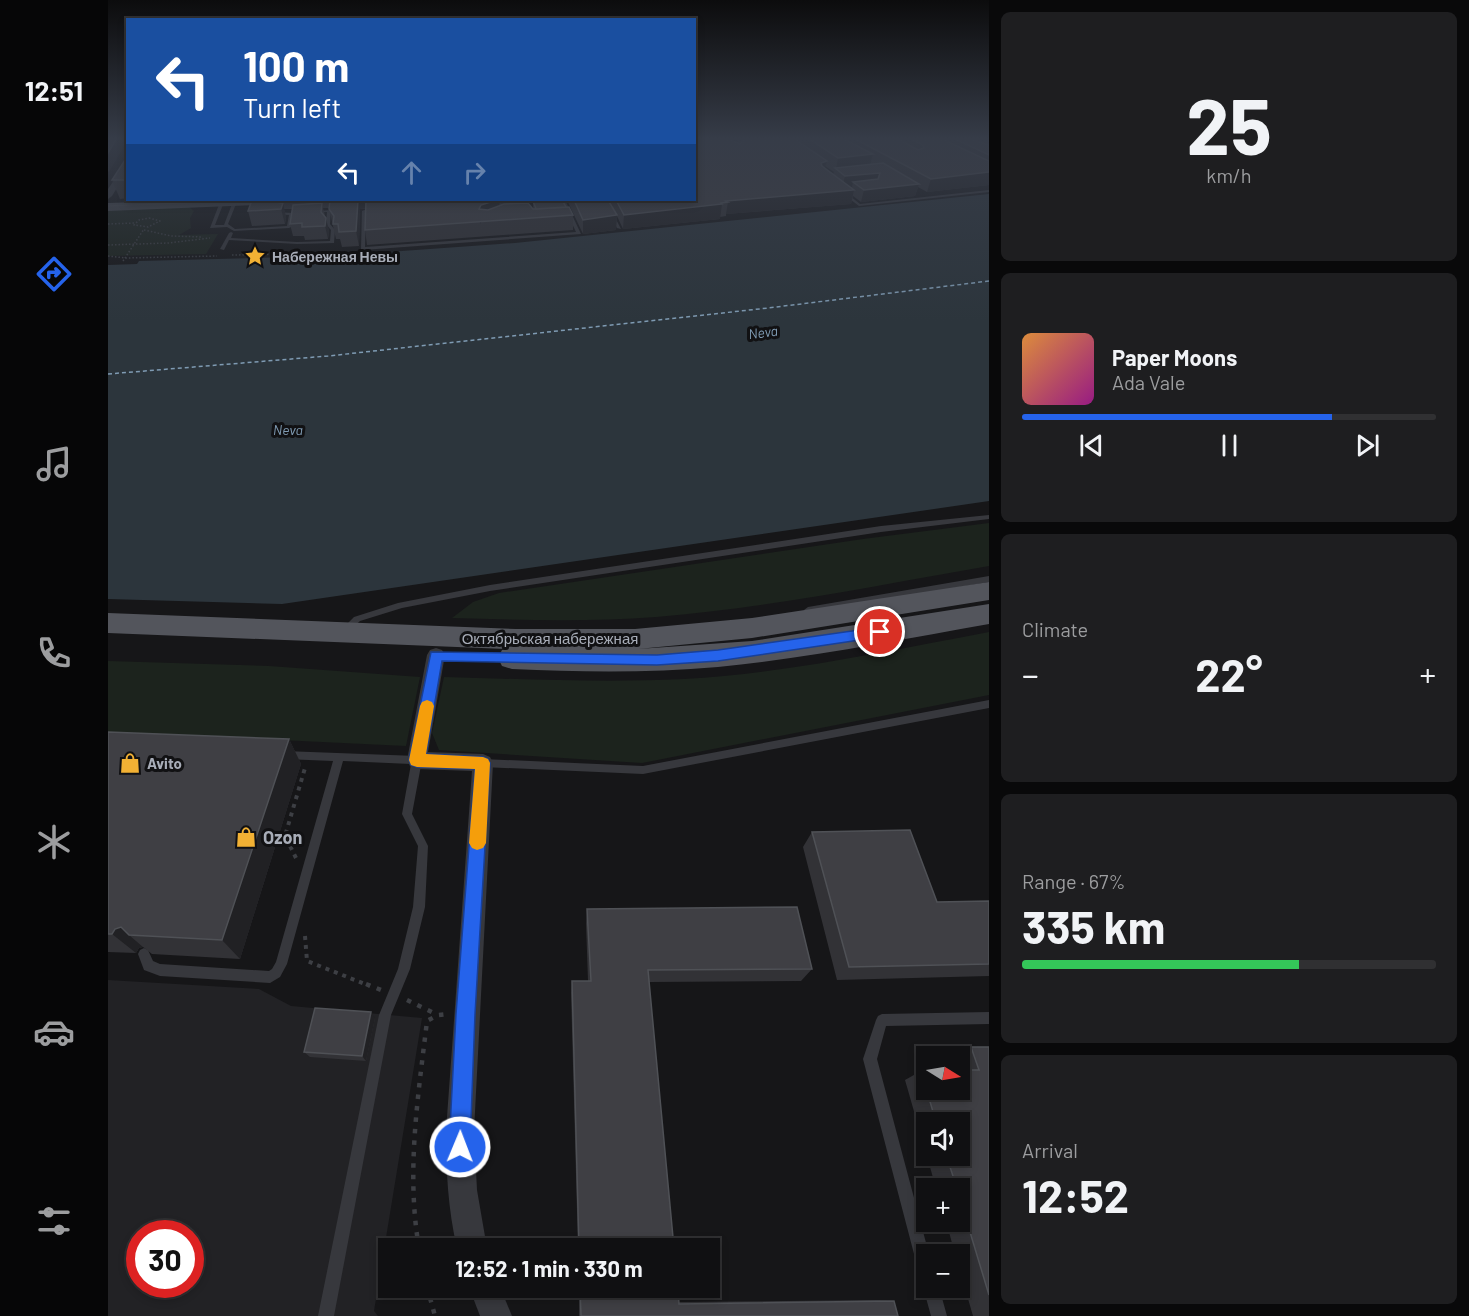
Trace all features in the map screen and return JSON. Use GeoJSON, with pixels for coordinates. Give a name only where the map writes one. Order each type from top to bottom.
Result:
{"type":"FeatureCollection","features":[{"type":"Feature","properties":{"kind":"main road"},"geometry":{"type":"LineString","coordinates":[[108,202],[132,201]]}},
{"type":"Feature","properties":{"kind":"main road"},"geometry":{"type":"LineString","coordinates":[[108,207],[265,201]]}},
{"type":"Feature","properties":{"kind":"main road","name":"Октябрьская набережная"},"geometry":{"type":"LineString","coordinates":[[108,623],[516,639],[635,639],[752,628],[989,591]]}},
{"type":"Feature","properties":{"kind":"main road","name":"Октябрьская набережная"},"geometry":{"type":"LineString","coordinates":[[108,642],[436,655],[657,660],[718,656],[795,646],[989,614]]}},
{"type":"Feature","properties":{"kind":"street"},"geometry":{"type":"LineString","coordinates":[[436,655],[417,760],[483,763],[460,1131],[460,1180],[470,1238]]}},
{"type":"Feature","properties":{"kind":"street"},"geometry":{"type":"LineString","coordinates":[[489,1298],[496,1316]]}},
{"type":"Feature","properties":{"kind":"lane"},"geometry":{"type":"LineString","coordinates":[[851,199],[859,205],[907,199]]}},
{"type":"Feature","properties":{"kind":"lane"},"geometry":{"type":"LineString","coordinates":[[361,202],[364,211],[363,249],[579,233],[564,201]]}},
{"type":"Feature","properties":{"kind":"lane"},"geometry":{"type":"LineString","coordinates":[[605,201],[619,228]]}},
{"type":"Feature","properties":{"kind":"lane"},"geometry":{"type":"LineString","coordinates":[[226,226],[228,203]]}},
{"type":"Feature","properties":{"kind":"lane"},"geometry":{"type":"LineString","coordinates":[[228,203],[212,227],[226,226],[234,230],[289,227],[293,214],[273,213]]}},
{"type":"Feature","properties":{"kind":"lane"},"geometry":{"type":"LineString","coordinates":[[364,211],[382,210]]}},
{"type":"Feature","properties":{"kind":"lane"},"geometry":{"type":"LineString","coordinates":[[228,239],[297,243],[332,242],[333,230],[328,224],[328,211],[306,213]]}},
{"type":"Feature","properties":{"kind":"lane"},"geometry":{"type":"LineString","coordinates":[[564,218],[572,218]]}},
{"type":"Feature","properties":{"kind":"lane"},"geometry":{"type":"LineString","coordinates":[[222,249],[234,230]]}},
{"type":"Feature","properties":{"kind":"lane"},"geometry":{"type":"LineString","coordinates":[[343,632],[357,619],[401,606],[490,588],[880,529],[989,516]]}},
{"type":"Feature","properties":{"kind":"lane"},"geometry":{"type":"LineString","coordinates":[[686,635],[776,615],[989,579]]}},
{"type":"Feature","properties":{"kind":"lane"},"geometry":{"type":"LineString","coordinates":[[483,763],[644,771],[989,704]]}},
{"type":"Feature","properties":{"kind":"lane"},"geometry":{"type":"LineString","coordinates":[[270,754],[417,760],[407,814],[423,846],[419,907],[404,969],[385,1015],[326,1316]]}},
{"type":"Feature","properties":{"kind":"lane"},"geometry":{"type":"LineString","coordinates":[[144,954],[148,966],[160,970],[270,977],[276,972],[281,964],[339,757]]}},
{"type":"Feature","properties":{"kind":"lane"},"geometry":{"type":"LineString","coordinates":[[919,1244],[870,1059],[882,1020],[989,1018]]}},
{"type":"Feature","properties":{"kind":"lane"},"geometry":{"type":"LineString","coordinates":[[934,1298],[939,1316]]}},
{"type":"Feature","properties":{"kind":"path"},"geometry":{"type":"LineString","coordinates":[[108,224],[134,223],[147,218],[159,220],[156,225],[144,229],[123,261]]}},
{"type":"Feature","properties":{"kind":"path"},"geometry":{"type":"LineString","coordinates":[[108,245],[168,243],[216,237],[178,237],[144,229],[134,223]]}},
{"type":"Feature","properties":{"kind":"path"},"geometry":{"type":"LineString","coordinates":[[228,256],[289,254],[297,243]]}},
{"type":"Feature","properties":{"kind":"path"},"geometry":{"type":"LineString","coordinates":[[108,256],[126,258],[218,256]]}},
{"type":"Feature","properties":{"kind":"path"},"geometry":{"type":"LineString","coordinates":[[307,762],[285,836],[299,865],[307,961],[438,1015]]}},
{"type":"Feature","properties":{"kind":"path"},"geometry":{"type":"LineString","coordinates":[[417,1238],[413,1214],[412,1148],[427,1022]]}},
{"type":"Feature","properties":{"kind":"path"},"geometry":{"type":"LineString","coordinates":[[430,1298],[435,1316]]}},
{"type":"Feature","properties":{"kind":"shaded area"},"geometry":{"type":"Polygon","coordinates":[[[189,207],[194,211],[190,218],[191,228],[179,235],[218,234],[206,254],[108,256],[108,210],[189,207]]]}},
{"type":"Feature","properties":{"kind":"shaded area"},"geometry":{"type":"Polygon","coordinates":[[[989,523],[989,566],[865,588],[740,608],[631,619],[452,618],[473,602],[499,593],[863,539],[989,523]]]}},
{"type":"Feature","properties":{"kind":"shaded area"},"geometry":{"type":"Polygon","coordinates":[[[989,632],[989,695],[642,763],[439,750],[432,733],[444,677],[624,681],[723,676],[837,660],[989,632]]]}},
{"type":"Feature","properties":{"kind":"shaded area"},"geometry":{"type":"Polygon","coordinates":[[[108,661],[269,666],[420,677],[406,746],[108,732],[108,661]]]}},
{"type":"Feature","properties":{"kind":"shaded area"},"geometry":{"type":"Polygon","coordinates":[[[108,980],[259,989],[291,1006],[422,1018],[386,1238],[378,1238],[378,1287],[374,1311],[378,1316],[108,1316],[108,980]]]}},
{"type":"Feature","properties":{"kind":"water","name":"Neva"},"geometry":{"type":"Polygon","coordinates":[[[937,199],[989,199],[989,501],[282,604],[108,599],[108,265],[137,264],[139,261],[292,257],[294,254],[346,255],[515,243],[937,199]]]}},
{"type":"Feature","properties":{"kind":"building"},"geometry":{"type":"Polygon","coordinates":[[[744,199],[726,201],[728,202],[722,204],[624,215],[617,201],[744,199]]]}},
{"type":"Feature","properties":{"kind":"building"},"geometry":{"type":"Polygon","coordinates":[[[252,201],[283,203],[281,209],[248,211],[252,201]]]}},
{"type":"Feature","properties":{"kind":"building"},"geometry":{"type":"Polygon","coordinates":[[[330,201],[358,201],[356,231],[339,232],[338,224],[333,224],[334,216],[329,209],[330,201]]]}},
{"type":"Feature","properties":{"kind":"building"},"geometry":{"type":"Polygon","coordinates":[[[366,201],[494,201],[481,205],[479,209],[488,210],[504,204],[528,203],[533,209],[569,207],[573,215],[365,230],[366,201]]]}},
{"type":"Feature","properties":{"kind":"building"},"geometry":{"type":"Polygon","coordinates":[[[533,201],[563,201],[566,207],[536,209],[533,201]]]}},
{"type":"Feature","properties":{"kind":"building"},"geometry":{"type":"Polygon","coordinates":[[[574,201],[609,201],[617,215],[583,220],[574,201]]]}},
{"type":"Feature","properties":{"kind":"building"},"geometry":{"type":"Polygon","coordinates":[[[322,203],[321,212],[326,218],[325,226],[302,227],[302,223],[290,224],[293,205],[322,203]]]}},
{"type":"Feature","properties":{"kind":"building"},"geometry":{"type":"Polygon","coordinates":[[[108,732],[289,739],[222,940],[129,935],[121,927],[115,929],[112,934],[108,934],[108,732]]]}},
{"type":"Feature","properties":{"kind":"building"},"geometry":{"type":"Polygon","coordinates":[[[910,830],[937,902],[989,901],[989,964],[849,967],[812,832],[910,830]]]}},
{"type":"Feature","properties":{"kind":"building"},"geometry":{"type":"Polygon","coordinates":[[[797,907],[812,969],[648,970],[673,1238],[579,1238],[572,981],[591,981],[587,909],[797,907]]]}},
{"type":"Feature","properties":{"kind":"building"},"geometry":{"type":"Polygon","coordinates":[[[315,1008],[371,1012],[362,1056],[304,1052],[315,1008]]]}},
{"type":"Feature","properties":{"kind":"building"},"geometry":{"type":"Polygon","coordinates":[[[971,1047],[989,1047],[989,1295],[970,1232],[970,1178],[954,1178],[950,1166],[970,1166],[970,1112],[933,1112],[930,1100],[970,1100],[970,1070],[979,1070],[971,1047]]]}},
{"type":"Feature","properties":{"kind":"building"},"geometry":{"type":"Polygon","coordinates":[[[580,1298],[679,1298],[679,1304],[894,1301],[898,1316],[581,1316],[580,1298]]]}},
{"type":"Feature","properties":{"kind":"ferry route"},"geometry":{"type":"LineString","coordinates":[[108,374],[328,356],[768,308],[989,281]]}},
{"type":"Feature","properties":{"kind":"tram line"},"geometry":{"type":"LineString","coordinates":[[108,206],[227,201]]}},
{"type":"Feature","properties":{"kind":"slow traffic"},"geometry":{"type":"LineString","coordinates":[[427,706],[417,760],[483,763],[477,843]]}},
{"type":"Feature","properties":{"kind":"place","name":"Набережная Невы"},"geometry":{"type":"Point","coordinates":[255,256]}},
{"type":"Feature","properties":{"kind":"place","name":"Avito"},"geometry":{"type":"Point","coordinates":[130,763]}},
{"type":"Feature","properties":{"kind":"place","name":"Ozon"},"geometry":{"type":"Point","coordinates":[246,837]}},
{"type":"Feature","properties":{"kind":"route"},"geometry":{"type":"LineString","coordinates":[[460,1147],[466,1014],[483,763],[417,760],[436,655],[657,660],[718,656],[880,632]]}}]}
